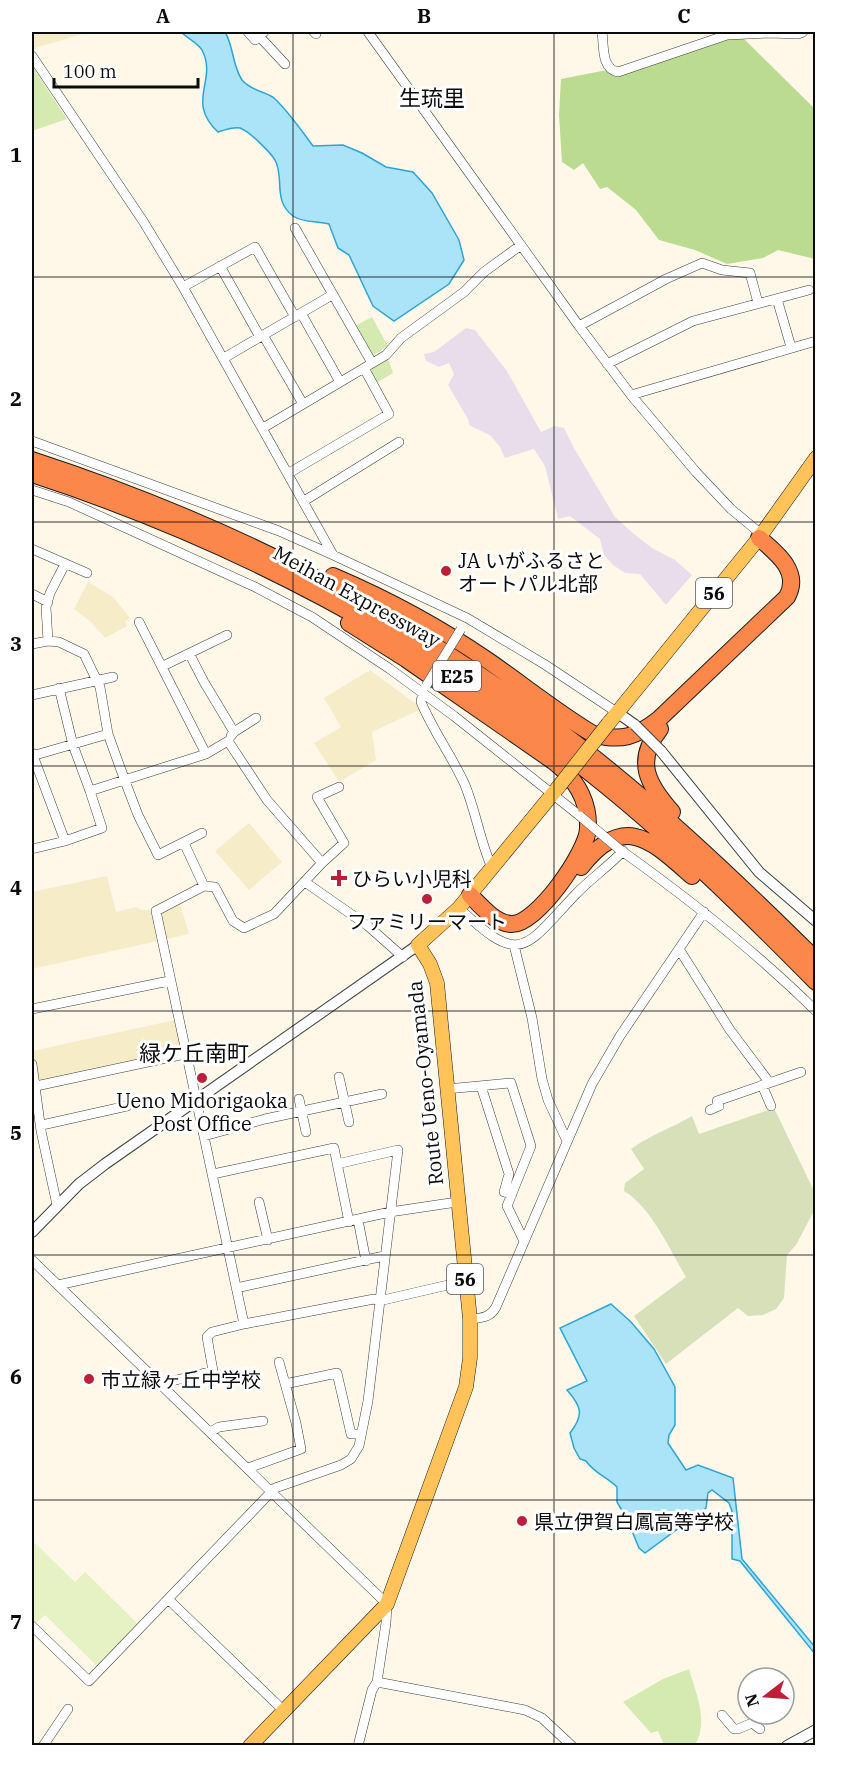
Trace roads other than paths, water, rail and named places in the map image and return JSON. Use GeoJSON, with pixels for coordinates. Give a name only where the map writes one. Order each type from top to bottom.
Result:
{"type":"FeatureCollection","features":[{"type":"Feature","properties":{"kind":"highway","name":"Meihan Expressway"},"geometry":{"type":"LineString","coordinates":[[32,460],[120,490],[226,534],[286,562],[399,624],[496,685],[549,723],[681,831],[816,959]]}},
{"type":"Feature","properties":{"kind":"highway","name":"Meihan Expressway"},"geometry":{"type":"LineString","coordinates":[[32,474],[117,505],[219,547],[332,601],[422,654],[488,697],[582,766],[635,810],[816,982]]}},
{"type":"Feature","properties":{"kind":"highway"},"geometry":{"type":"LineString","coordinates":[[117,505],[287,587],[343,620],[406,659],[553,761],[572,777],[586,806],[588,829],[586,841],[558,884],[536,912],[522,922],[510,924],[503,923],[485,910],[464,902]]}},
{"type":"Feature","properties":{"kind":"highway"},"geometry":{"type":"LineString","coordinates":[[226,534],[338,578],[397,606],[484,658],[581,727],[593,734],[616,739],[635,735],[659,719],[787,597],[791,587],[791,573],[760,536]]}},
{"type":"Feature","properties":{"kind":"highway"},"geometry":{"type":"LineString","coordinates":[[760,536],[780,545],[796,562],[802,577],[800,594],[780,616],[665,724],[649,746],[646,765],[651,786],[664,803],[805,944],[816,959]]}},
{"type":"Feature","properties":{"kind":"highway"},"geometry":{"type":"LineString","coordinates":[[464,902],[496,930],[506,933],[522,932],[532,927],[543,915],[595,849],[616,837],[634,836],[658,846],[816,982]]}},
{"type":"Feature","properties":{"kind":"main road","name":"56"},"geometry":{"type":"LineString","coordinates":[[418,945],[464,902],[492,868],[760,536],[816,458]]}},
{"type":"Feature","properties":{"kind":"main road","name":"Route Ueno-Oyamada"},"geometry":{"type":"LineString","coordinates":[[250,1746],[387,1604],[466,1387],[470,1358],[470,1319],[437,983],[430,964],[418,945]]}},
{"type":"Feature","properties":{"kind":"street"},"geometry":{"type":"LineString","coordinates":[[248,32],[255,40],[262,34],[285,63]]}},
{"type":"Feature","properties":{"kind":"street"},"geometry":{"type":"LineString","coordinates":[[368,32],[631,395],[703,479],[760,536]]}},
{"type":"Feature","properties":{"kind":"street"},"geometry":{"type":"LineString","coordinates":[[602,32],[606,63],[612,71],[618,72],[728,35],[803,32]]}},
{"type":"Feature","properties":{"kind":"street"},"geometry":{"type":"LineString","coordinates":[[32,56],[127,197],[183,287],[333,555]]}},
{"type":"Feature","properties":{"kind":"street"},"geometry":{"type":"LineString","coordinates":[[289,473],[389,414],[368,365],[295,228]]}},
{"type":"Feature","properties":{"kind":"street"},"geometry":{"type":"LineString","coordinates":[[263,428],[386,355],[401,338],[464,292],[484,272],[521,245]]}},
{"type":"Feature","properties":{"kind":"street"},"geometry":{"type":"LineString","coordinates":[[183,287],[255,247],[339,382]]}},
{"type":"Feature","properties":{"kind":"street"},"geometry":{"type":"LineString","coordinates":[[579,326],[702,262],[722,270],[750,273],[758,303]]}},
{"type":"Feature","properties":{"kind":"street"},"geometry":{"type":"LineString","coordinates":[[220,266],[303,404]]}},
{"type":"Feature","properties":{"kind":"street"},"geometry":{"type":"LineString","coordinates":[[607,364],[693,321],[809,290]]}},
{"type":"Feature","properties":{"kind":"street"},"geometry":{"type":"LineString","coordinates":[[224,358],[332,295]]}},
{"type":"Feature","properties":{"kind":"street"},"geometry":{"type":"LineString","coordinates":[[777,299],[791,347]]}},
{"type":"Feature","properties":{"kind":"street"},"geometry":{"type":"LineString","coordinates":[[631,395],[816,341]]}},
{"type":"Feature","properties":{"kind":"street"},"geometry":{"type":"LineString","coordinates":[[32,441],[279,531],[467,618],[544,664],[635,725],[661,751],[759,872],[813,920]]}},
{"type":"Feature","properties":{"kind":"street"},"geometry":{"type":"LineString","coordinates":[[304,501],[399,442]]}},
{"type":"Feature","properties":{"kind":"street"},"geometry":{"type":"LineString","coordinates":[[32,490],[79,507],[255,587],[312,617],[423,690],[454,716],[556,789],[580,816],[704,912],[783,979],[816,1011]]}},
{"type":"Feature","properties":{"kind":"street"},"geometry":{"type":"LineString","coordinates":[[32,549],[87,573]]}},
{"type":"Feature","properties":{"kind":"street"},"geometry":{"type":"LineString","coordinates":[[48,641],[46,607],[65,564]]}},
{"type":"Feature","properties":{"kind":"street"},"geometry":{"type":"LineString","coordinates":[[32,594],[48,602]]}},
{"type":"Feature","properties":{"kind":"street"},"geometry":{"type":"LineString","coordinates":[[467,618],[423,690],[421,702],[468,792],[483,848],[492,868]]}},
{"type":"Feature","properties":{"kind":"street"},"geometry":{"type":"LineString","coordinates":[[139,622],[206,754]]}},
{"type":"Feature","properties":{"kind":"street"},"geometry":{"type":"LineString","coordinates":[[163,666],[227,635]]}},
{"type":"Feature","properties":{"kind":"street"},"geometry":{"type":"LineString","coordinates":[[32,644],[48,641],[59,642],[84,654],[100,687],[108,735],[138,815],[158,855],[202,833]]}},
{"type":"Feature","properties":{"kind":"street"},"geometry":{"type":"LineString","coordinates":[[190,654],[231,736],[267,800],[322,863]]}},
{"type":"Feature","properties":{"kind":"street"},"geometry":{"type":"LineString","coordinates":[[32,695],[113,677]]}},
{"type":"Feature","properties":{"kind":"street"},"geometry":{"type":"LineString","coordinates":[[32,849],[65,841],[102,828],[73,745],[59,688]]}},
{"type":"Feature","properties":{"kind":"street"},"geometry":{"type":"LineString","coordinates":[[90,791],[206,754],[256,718]]}},
{"type":"Feature","properties":{"kind":"street"},"geometry":{"type":"LineString","coordinates":[[65,841],[32,755],[108,735]]}},
{"type":"Feature","properties":{"kind":"street"},"geometry":{"type":"LineString","coordinates":[[244,1324],[169,981],[156,911],[204,886],[215,887],[233,921],[244,928],[274,914],[344,843],[317,797],[339,787]]}},
{"type":"Feature","properties":{"kind":"street"},"geometry":{"type":"LineString","coordinates":[[184,843],[204,886]]}},
{"type":"Feature","properties":{"kind":"street"},"geometry":{"type":"LineString","coordinates":[[464,902],[489,935],[514,945],[530,941],[589,880],[613,862],[621,850]]}},
{"type":"Feature","properties":{"kind":"street"},"geometry":{"type":"LineString","coordinates":[[305,882],[368,926],[403,957]]}},
{"type":"Feature","properties":{"kind":"street"},"geometry":{"type":"LineString","coordinates":[[470,1319],[484,1318],[493,1314],[592,1084],[605,1060],[704,912]]}},
{"type":"Feature","properties":{"kind":"street"},"geometry":{"type":"LineString","coordinates":[[32,1232],[79,1184],[105,1164],[281,1036],[418,945]]}},
{"type":"Feature","properties":{"kind":"street"},"geometry":{"type":"LineString","coordinates":[[514,945],[532,1018],[542,1079],[548,1100],[567,1141]]}},
{"type":"Feature","properties":{"kind":"street"},"geometry":{"type":"LineString","coordinates":[[679,948],[766,1083],[771,1106]]}},
{"type":"Feature","properties":{"kind":"street"},"geometry":{"type":"LineString","coordinates":[[32,1009],[169,981]]}},
{"type":"Feature","properties":{"kind":"street"},"geometry":{"type":"LineString","coordinates":[[36,1086],[185,1054]]}},
{"type":"Feature","properties":{"kind":"street"},"geometry":{"type":"LineString","coordinates":[[32,1064],[36,1086],[34,1089],[38,1130],[57,1205]]}},
{"type":"Feature","properties":{"kind":"street"},"geometry":{"type":"LineString","coordinates":[[710,1110],[719,1106],[717,1101],[801,1072]]}},
{"type":"Feature","properties":{"kind":"street"},"geometry":{"type":"LineString","coordinates":[[339,1077],[349,1122]]}},
{"type":"Feature","properties":{"kind":"street"},"geometry":{"type":"LineString","coordinates":[[447,1089],[511,1083],[531,1146],[507,1206],[524,1242]]}},
{"type":"Feature","properties":{"kind":"street"},"geometry":{"type":"LineString","coordinates":[[481,1086],[509,1174],[504,1192],[512,1194]]}},
{"type":"Feature","properties":{"kind":"street"},"geometry":{"type":"LineString","coordinates":[[204,1136],[382,1094]]}},
{"type":"Feature","properties":{"kind":"street"},"geometry":{"type":"LineString","coordinates":[[299,1099],[306,1132]]}},
{"type":"Feature","properties":{"kind":"street"},"geometry":{"type":"LineString","coordinates":[[38,1130],[127,1106]]}},
{"type":"Feature","properties":{"kind":"street"},"geometry":{"type":"LineString","coordinates":[[213,1174],[334,1148],[366,1261]]}},
{"type":"Feature","properties":{"kind":"street"},"geometry":{"type":"LineString","coordinates":[[32,1626],[89,1681],[275,1488],[341,1465],[351,1459],[358,1446],[368,1401],[398,1150],[337,1164]]}},
{"type":"Feature","properties":{"kind":"street"},"geometry":{"type":"LineString","coordinates":[[260,1202],[268,1240]]}},
{"type":"Feature","properties":{"kind":"street"},"geometry":{"type":"LineString","coordinates":[[58,1285],[390,1212],[457,1202]]}},
{"type":"Feature","properties":{"kind":"street"},"geometry":{"type":"LineString","coordinates":[[236,1288],[384,1256]]}},
{"type":"Feature","properties":{"kind":"street"},"geometry":{"type":"LineString","coordinates":[[32,1260],[387,1604],[377,1682],[372,1690],[358,1746]]}},
{"type":"Feature","properties":{"kind":"street"},"geometry":{"type":"LineString","coordinates":[[160,1383],[213,1371],[207,1337],[212,1332],[374,1299],[379,1301],[465,1281]]}},
{"type":"Feature","properties":{"kind":"street"},"geometry":{"type":"LineString","coordinates":[[248,1468],[300,1449],[296,1423],[279,1362]]}},
{"type":"Feature","properties":{"kind":"street"},"geometry":{"type":"LineString","coordinates":[[285,1384],[337,1373],[351,1434],[361,1434]]}},
{"type":"Feature","properties":{"kind":"street"},"geometry":{"type":"LineString","coordinates":[[210,1432],[219,1427],[263,1421]]}},
{"type":"Feature","properties":{"kind":"street"},"geometry":{"type":"LineString","coordinates":[[168,1599],[284,1711]]}},
{"type":"Feature","properties":{"kind":"street"},"geometry":{"type":"LineString","coordinates":[[377,1682],[525,1710],[549,1724],[572,1746]]}},
{"type":"Feature","properties":{"kind":"street"},"geometry":{"type":"LineString","coordinates":[[43,1746],[68,1709]]}},
{"type":"Feature","properties":{"kind":"street"},"geometry":{"type":"LineString","coordinates":[[722,1715],[734,1729],[752,1723],[760,1729]]}},
{"type":"Feature","properties":{"kind":"street"},"geometry":{"type":"LineString","coordinates":[[787,1746],[815,1730]]}},
{"type":"Feature","properties":{"kind":"street"},"geometry":{"type":"LineString","coordinates":[[810,1746],[815,1730]]}},
{"type":"Feature","properties":{"kind":"water"},"geometry":{"type":"Polygon","coordinates":[[[181,32],[225,32],[242,80],[250,87],[274,98],[313,146],[343,145],[386,167],[413,172],[432,193],[459,240],[464,260],[449,284],[394,321],[373,306],[349,255],[338,248],[329,224],[301,220],[287,210],[281,196],[278,167],[269,152],[244,130],[235,128],[218,132],[208,121],[203,101],[207,72],[206,61],[200,47],[181,32]]]}},
{"type":"Feature","properties":{"kind":"water"},"geometry":{"type":"Polygon","coordinates":[[[611,1304],[631,1322],[654,1349],[675,1387],[675,1425],[669,1435],[668,1443],[686,1470],[698,1465],[733,1478],[742,1559],[815,1647],[815,1654],[740,1561],[732,1559],[732,1511],[729,1503],[712,1490],[708,1493],[706,1508],[645,1553],[639,1548],[617,1502],[617,1487],[586,1461],[580,1459],[570,1433],[578,1421],[579,1411],[576,1401],[567,1390],[587,1381],[560,1328],[611,1304]]]}},
{"type":"Feature","properties":{"kind":"place","name":"JA いがふるさと オートパル北部"},"geometry":{"type":"Point","coordinates":[446,571]}},
{"type":"Feature","properties":{"kind":"place","name":"ひらい小児科"},"geometry":{"type":"Point","coordinates":[339,878]}},
{"type":"Feature","properties":{"kind":"place","name":"ファミリーマート"},"geometry":{"type":"Point","coordinates":[427,899]}},
{"type":"Feature","properties":{"kind":"place","name":"Ueno Midorigaoka Post Office"},"geometry":{"type":"Point","coordinates":[202,1078]}},
{"type":"Feature","properties":{"kind":"place","name":"市立緑ヶ丘中学校"},"geometry":{"type":"Point","coordinates":[89,1379]}},
{"type":"Feature","properties":{"kind":"place","name":"県立伊賀白鳳高等学校"},"geometry":{"type":"Point","coordinates":[522,1521]}},
{"type":"Feature","properties":{"kind":"district","name":"生琉里"},"geometry":{"type":"Point","coordinates":[432,97]}},
{"type":"Feature","properties":{"kind":"district","name":"緑ケ丘南町"},"geometry":{"type":"Point","coordinates":[194,1052]}}]}
